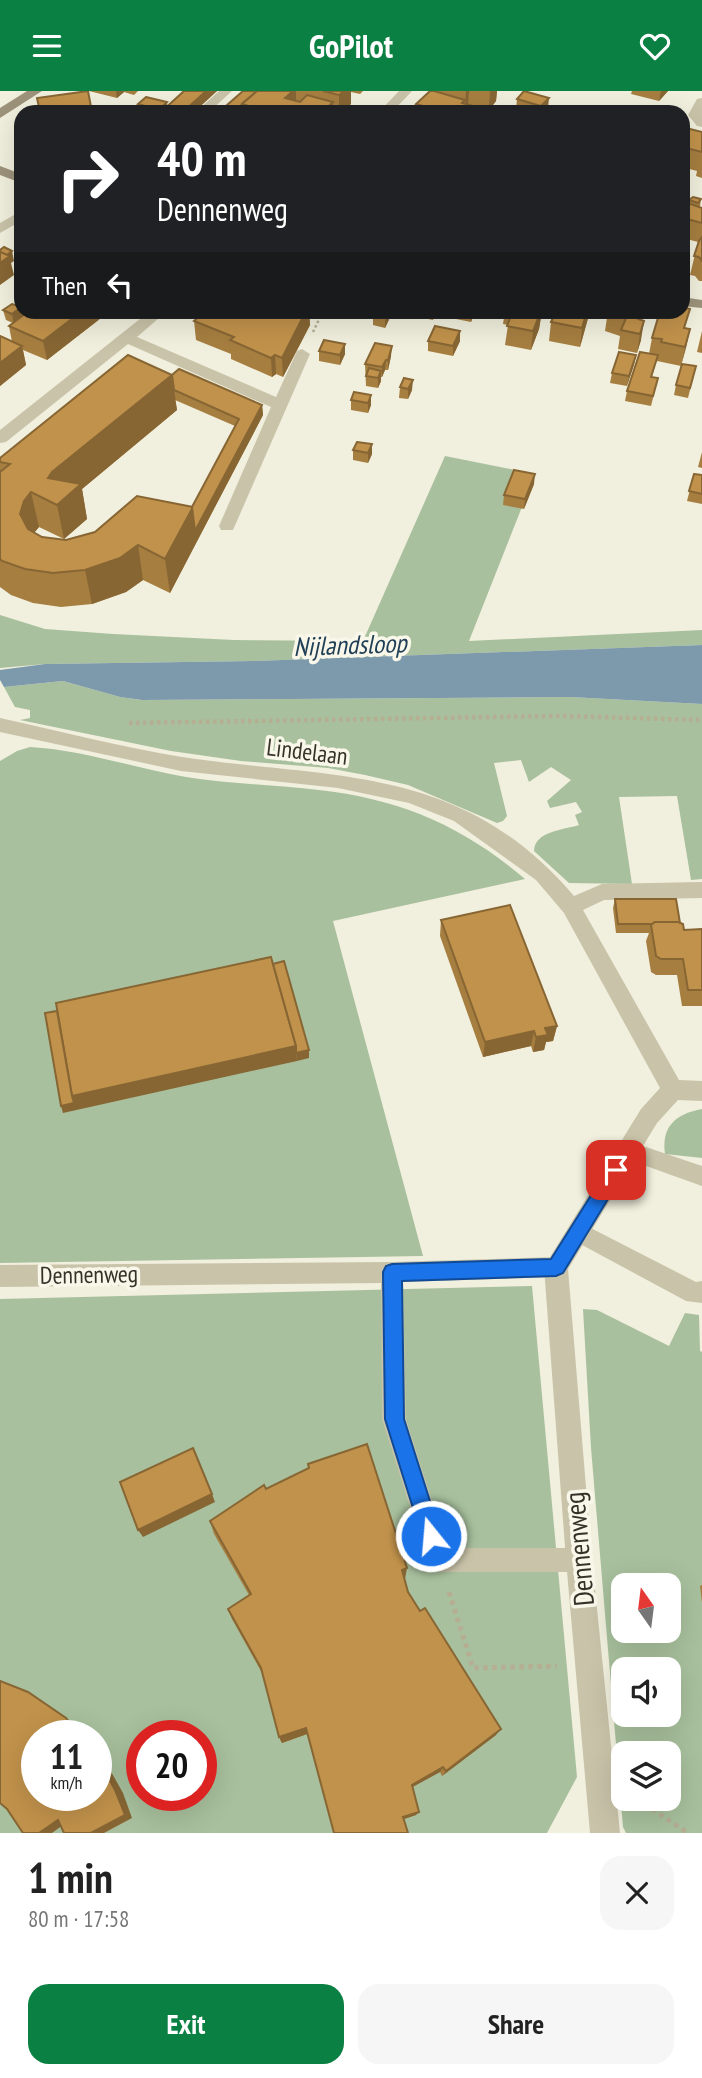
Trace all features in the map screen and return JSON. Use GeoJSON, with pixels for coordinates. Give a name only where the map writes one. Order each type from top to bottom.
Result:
{"type":"FeatureCollection","features":[{"type":"Feature","properties":{"kind":"street"},"geometry":{"type":"LineString","coordinates":[[14,105],[36,91]]}},
{"type":"Feature","properties":{"kind":"street"},"geometry":{"type":"LineString","coordinates":[[392,105],[406,91]]}},
{"type":"Feature","properties":{"kind":"street"},"geometry":{"type":"LineString","coordinates":[[702,101],[695,115],[702,123]]}},
{"type":"Feature","properties":{"kind":"street"},"geometry":{"type":"LineString","coordinates":[[0,438],[150,319]]}},
{"type":"Feature","properties":{"kind":"street"},"geometry":{"type":"LineString","coordinates":[[127,338],[281,405]]}},
{"type":"Feature","properties":{"kind":"street"},"geometry":{"type":"LineString","coordinates":[[228,526],[302,354]]}},
{"type":"Feature","properties":{"kind":"street","name":"Lindelaan"},"geometry":{"type":"LineString","coordinates":[[0,726],[181,764],[338,781],[412,796],[461,816],[543,874],[571,907],[673,1090]]}},
{"type":"Feature","properties":{"kind":"street"},"geometry":{"type":"LineString","coordinates":[[571,907],[602,892],[702,890]]}},
{"type":"Feature","properties":{"kind":"street"},"geometry":{"type":"LineString","coordinates":[[556,1267],[649,1116],[673,1090],[702,1091]]}},
{"type":"Feature","properties":{"kind":"street","name":"Dennenweg"},"geometry":{"type":"LineString","coordinates":[[556,1267],[604,1832]]}},
{"type":"Feature","properties":{"kind":"lane"},"geometry":{"type":"LineString","coordinates":[[210,105],[226,91]]}},
{"type":"Feature","properties":{"kind":"lane"},"geometry":{"type":"LineString","coordinates":[[628,1150],[702,1176]]}},
{"type":"Feature","properties":{"kind":"lane"},"geometry":{"type":"LineString","coordinates":[[579,1232],[694,1293],[702,1292]]}},
{"type":"Feature","properties":{"kind":"lane","name":"Dennenweg"},"geometry":{"type":"LineString","coordinates":[[0,1276],[392,1272],[556,1267]]}},
{"type":"Feature","properties":{"kind":"lane"},"geometry":{"type":"LineString","coordinates":[[392,1272],[394,1419],[439,1560],[579,1560]]}},
{"type":"Feature","properties":{"kind":"path"},"geometry":{"type":"LineString","coordinates":[[122,722],[560,716],[702,720]]}},
{"type":"Feature","properties":{"kind":"path"},"geometry":{"type":"LineString","coordinates":[[439,1560],[473,1668],[589,1665]]}},
{"type":"Feature","properties":{"kind":"path"},"geometry":{"type":"LineString","coordinates":[[654,1811],[688,1833]]}},
{"type":"Feature","properties":{"kind":"green space"},"geometry":{"type":"Polygon","coordinates":[[[445,456],[535,474],[469,641],[702,630],[702,645],[253,661],[45,664],[0,668],[0,615],[45,629],[113,634],[234,640],[363,641],[445,456]]]}},
{"type":"Feature","properties":{"kind":"green space"},"geometry":{"type":"Polygon","coordinates":[[[63,681],[120,697],[142,700],[570,697],[702,704],[702,879],[691,880],[677,796],[619,797],[632,884],[569,883],[534,851],[539,839],[544,835],[579,825],[575,815],[582,812],[576,802],[550,808],[547,801],[571,780],[551,767],[529,782],[521,760],[494,763],[507,816],[497,823],[408,785],[365,775],[328,768],[241,761],[171,751],[20,720],[30,718],[30,710],[15,707],[4,687],[63,681]]]}},
{"type":"Feature","properties":{"kind":"green space"},"geometry":{"type":"Polygon","coordinates":[[[30,747],[89,755],[186,777],[319,790],[377,800],[429,818],[454,830],[502,860],[525,879],[333,921],[423,1256],[0,1263],[0,761],[30,747]]]}},
{"type":"Feature","properties":{"kind":"green space"},"geometry":{"type":"Polygon","coordinates":[[[702,1109],[702,1158],[665,1154],[665,1136],[672,1123],[685,1114],[702,1109]]]}},
{"type":"Feature","properties":{"kind":"green space"},"geometry":{"type":"Polygon","coordinates":[[[532,1286],[577,1777],[547,1833],[0,1833],[0,1299],[532,1286]]]}},
{"type":"Feature","properties":{"kind":"green space"},"geometry":{"type":"Polygon","coordinates":[[[583,1309],[597,1310],[669,1346],[685,1313],[699,1315],[702,1352],[702,1833],[626,1833],[623,1827],[622,1811],[681,1811],[681,1741],[616,1741],[615,1727],[681,1727],[681,1657],[611,1657],[611,1685],[591,1448],[583,1309]]]}},
{"type":"Feature","properties":{"kind":"water"},"geometry":{"type":"Polygon","coordinates":[[[702,645],[702,704],[570,697],[142,700],[120,697],[63,681],[4,687],[0,680],[0,670],[45,664],[253,661],[702,645]]]}},
{"type":"Feature","properties":{"kind":"building"},"geometry":{"type":"Polygon","coordinates":[[[88,91],[91,105],[38,105],[37,98],[88,91]]]}},
{"type":"Feature","properties":{"kind":"building"},"geometry":{"type":"Polygon","coordinates":[[[184,91],[206,91],[191,105],[169,105],[184,91]]]}},
{"type":"Feature","properties":{"kind":"building"},"geometry":{"type":"Polygon","coordinates":[[[243,91],[257,91],[242,105],[227,105],[243,91]]]}},
{"type":"Feature","properties":{"kind":"building"},"geometry":{"type":"Polygon","coordinates":[[[257,91],[293,91],[285,98],[300,102],[307,95],[333,102],[330,105],[242,104],[257,91]]]}},
{"type":"Feature","properties":{"kind":"building"},"geometry":{"type":"Polygon","coordinates":[[[323,91],[344,91],[339,95],[323,91]]]}},
{"type":"Feature","properties":{"kind":"building"},"geometry":{"type":"Polygon","coordinates":[[[430,91],[434,91],[465,100],[462,103],[469,105],[420,105],[416,104],[430,91]]]}},
{"type":"Feature","properties":{"kind":"building"},"geometry":{"type":"Polygon","coordinates":[[[524,91],[549,98],[542,105],[517,99],[524,91]]]}},
{"type":"Feature","properties":{"kind":"building"},"geometry":{"type":"Polygon","coordinates":[[[146,97],[167,102],[164,105],[138,104],[146,97]]]}},
{"type":"Feature","properties":{"kind":"building"},"geometry":{"type":"Polygon","coordinates":[[[690,129],[702,132],[702,152],[690,149],[690,129]]]}},
{"type":"Feature","properties":{"kind":"building"},"geometry":{"type":"Polygon","coordinates":[[[693,197],[701,199],[698,203],[690,199],[693,197]]]}},
{"type":"Feature","properties":{"kind":"building"},"geometry":{"type":"Polygon","coordinates":[[[690,204],[702,208],[702,223],[690,220],[690,204]]]}},
{"type":"Feature","properties":{"kind":"building"},"geometry":{"type":"Polygon","coordinates":[[[702,237],[702,261],[694,256],[702,237]]]}},
{"type":"Feature","properties":{"kind":"building"},"geometry":{"type":"Polygon","coordinates":[[[4,247],[12,251],[7,255],[0,252],[4,247]]]}},
{"type":"Feature","properties":{"kind":"building"},"geometry":{"type":"Polygon","coordinates":[[[0,252],[10,256],[0,263],[0,252]]]}},
{"type":"Feature","properties":{"kind":"building"},"geometry":{"type":"Polygon","coordinates":[[[12,304],[14,305],[12,314],[3,310],[12,304]]]}},
{"type":"Feature","properties":{"kind":"building"},"geometry":{"type":"Polygon","coordinates":[[[18,319],[72,319],[43,341],[9,326],[18,319]]]}},
{"type":"Feature","properties":{"kind":"building"},"geometry":{"type":"Polygon","coordinates":[[[302,319],[282,358],[275,355],[271,358],[230,340],[234,337],[194,321],[302,319]]]}},
{"type":"Feature","properties":{"kind":"building"},"geometry":{"type":"Polygon","coordinates":[[[510,319],[538,319],[533,331],[507,326],[510,319]]]}},
{"type":"Feature","properties":{"kind":"building"},"geometry":{"type":"Polygon","coordinates":[[[552,319],[585,319],[582,328],[551,322],[552,319]]]}},
{"type":"Feature","properties":{"kind":"building"},"geometry":{"type":"Polygon","coordinates":[[[626,319],[644,321],[640,334],[621,330],[626,319]]]}},
{"type":"Feature","properties":{"kind":"building"},"geometry":{"type":"Polygon","coordinates":[[[658,319],[687,319],[684,328],[690,329],[685,347],[652,338],[658,319]]]}},
{"type":"Feature","properties":{"kind":"building"},"geometry":{"type":"Polygon","coordinates":[[[435,326],[460,331],[453,346],[428,341],[435,326]]]}},
{"type":"Feature","properties":{"kind":"building"},"geometry":{"type":"Polygon","coordinates":[[[0,336],[22,346],[0,363],[0,336]]]}},
{"type":"Feature","properties":{"kind":"building"},"geometry":{"type":"Polygon","coordinates":[[[324,340],[345,344],[340,355],[319,351],[324,340]]]}},
{"type":"Feature","properties":{"kind":"building"},"geometry":{"type":"Polygon","coordinates":[[[375,343],[392,346],[388,360],[382,367],[365,364],[375,343]]]}},
{"type":"Feature","properties":{"kind":"building"},"geometry":{"type":"Polygon","coordinates":[[[619,352],[636,355],[629,376],[612,373],[619,352]]]}},
{"type":"Feature","properties":{"kind":"building"},"geometry":{"type":"Polygon","coordinates":[[[640,352],[658,355],[651,377],[658,378],[653,396],[627,391],[640,352]]]}},
{"type":"Feature","properties":{"kind":"building"},"geometry":{"type":"Polygon","coordinates":[[[128,355],[172,375],[48,478],[81,484],[57,505],[31,492],[24,501],[20,514],[28,529],[42,537],[66,540],[95,532],[137,496],[193,507],[165,559],[138,545],[120,558],[85,570],[53,573],[25,569],[2,561],[0,472],[10,464],[0,462],[0,458],[128,355]]]}},
{"type":"Feature","properties":{"kind":"building"},"geometry":{"type":"Polygon","coordinates":[[[682,364],[696,366],[690,388],[676,385],[682,364]]]}},
{"type":"Feature","properties":{"kind":"building"},"geometry":{"type":"Polygon","coordinates":[[[369,368],[381,371],[378,378],[366,376],[369,368]]]}},
{"type":"Feature","properties":{"kind":"building"},"geometry":{"type":"Polygon","coordinates":[[[179,369],[262,405],[195,531],[192,507],[239,419],[174,390],[172,375],[179,369]]]}},
{"type":"Feature","properties":{"kind":"building"},"geometry":{"type":"Polygon","coordinates":[[[404,378],[413,380],[408,389],[400,387],[404,378]]]}},
{"type":"Feature","properties":{"kind":"building"},"geometry":{"type":"Polygon","coordinates":[[[354,392],[371,395],[368,403],[351,400],[354,392]]]}},
{"type":"Feature","properties":{"kind":"building"},"geometry":{"type":"Polygon","coordinates":[[[357,442],[372,444],[368,453],[353,450],[357,442]]]}},
{"type":"Feature","properties":{"kind":"building"},"geometry":{"type":"Polygon","coordinates":[[[514,470],[535,474],[525,499],[504,495],[514,470]]]}},
{"type":"Feature","properties":{"kind":"building"},"geometry":{"type":"Polygon","coordinates":[[[694,474],[702,475],[702,494],[689,491],[694,474]]]}},
{"type":"Feature","properties":{"kind":"building"},"geometry":{"type":"Polygon","coordinates":[[[615,899],[676,899],[680,923],[618,924],[615,899]]]}},
{"type":"Feature","properties":{"kind":"building"},"geometry":{"type":"Polygon","coordinates":[[[510,905],[557,1026],[545,1028],[548,1035],[536,1037],[534,1031],[485,1042],[441,920],[510,905]]]}},
{"type":"Feature","properties":{"kind":"building"},"geometry":{"type":"Polygon","coordinates":[[[655,922],[678,922],[683,924],[684,930],[702,929],[702,990],[688,990],[683,959],[661,959],[656,956],[651,925],[655,922]]]}},
{"type":"Feature","properties":{"kind":"building"},"geometry":{"type":"Polygon","coordinates":[[[271,957],[296,1046],[72,1096],[56,1003],[271,957]]]}},
{"type":"Feature","properties":{"kind":"building"},"geometry":{"type":"Polygon","coordinates":[[[284,961],[309,1050],[296,1053],[273,964],[284,961]]]}},
{"type":"Feature","properties":{"kind":"building"},"geometry":{"type":"Polygon","coordinates":[[[57,1011],[74,1103],[61,1106],[45,1013],[57,1011]]]}},
{"type":"Feature","properties":{"kind":"building"},"geometry":{"type":"Polygon","coordinates":[[[367,1444],[407,1568],[402,1570],[408,1592],[420,1611],[425,1608],[501,1729],[446,1771],[443,1767],[412,1785],[419,1812],[403,1817],[408,1833],[334,1833],[306,1728],[279,1737],[261,1668],[228,1609],[251,1594],[210,1521],[264,1485],[266,1489],[309,1468],[308,1464],[367,1444]]]}},
{"type":"Feature","properties":{"kind":"building"},"geometry":{"type":"Polygon","coordinates":[[[193,1448],[212,1494],[138,1530],[120,1482],[193,1448]]]}},
{"type":"Feature","properties":{"kind":"building"},"geometry":{"type":"Polygon","coordinates":[[[0,1681],[28,1692],[68,1720],[21,1720],[21,1811],[112,1811],[112,1784],[125,1815],[91,1833],[64,1833],[58,1820],[39,1833],[23,1833],[0,1803],[0,1681]]]}},
{"type":"Feature","properties":{"kind":"route"},"geometry":{"type":"LineString","coordinates":[[431,1536],[394,1419],[392,1272],[556,1267],[616,1170]]}},
{"type":"Feature","properties":{"kind":"water label","name":"Nijlandsloop"},"geometry":{"type":"Point","coordinates":[350,645]}}]}
